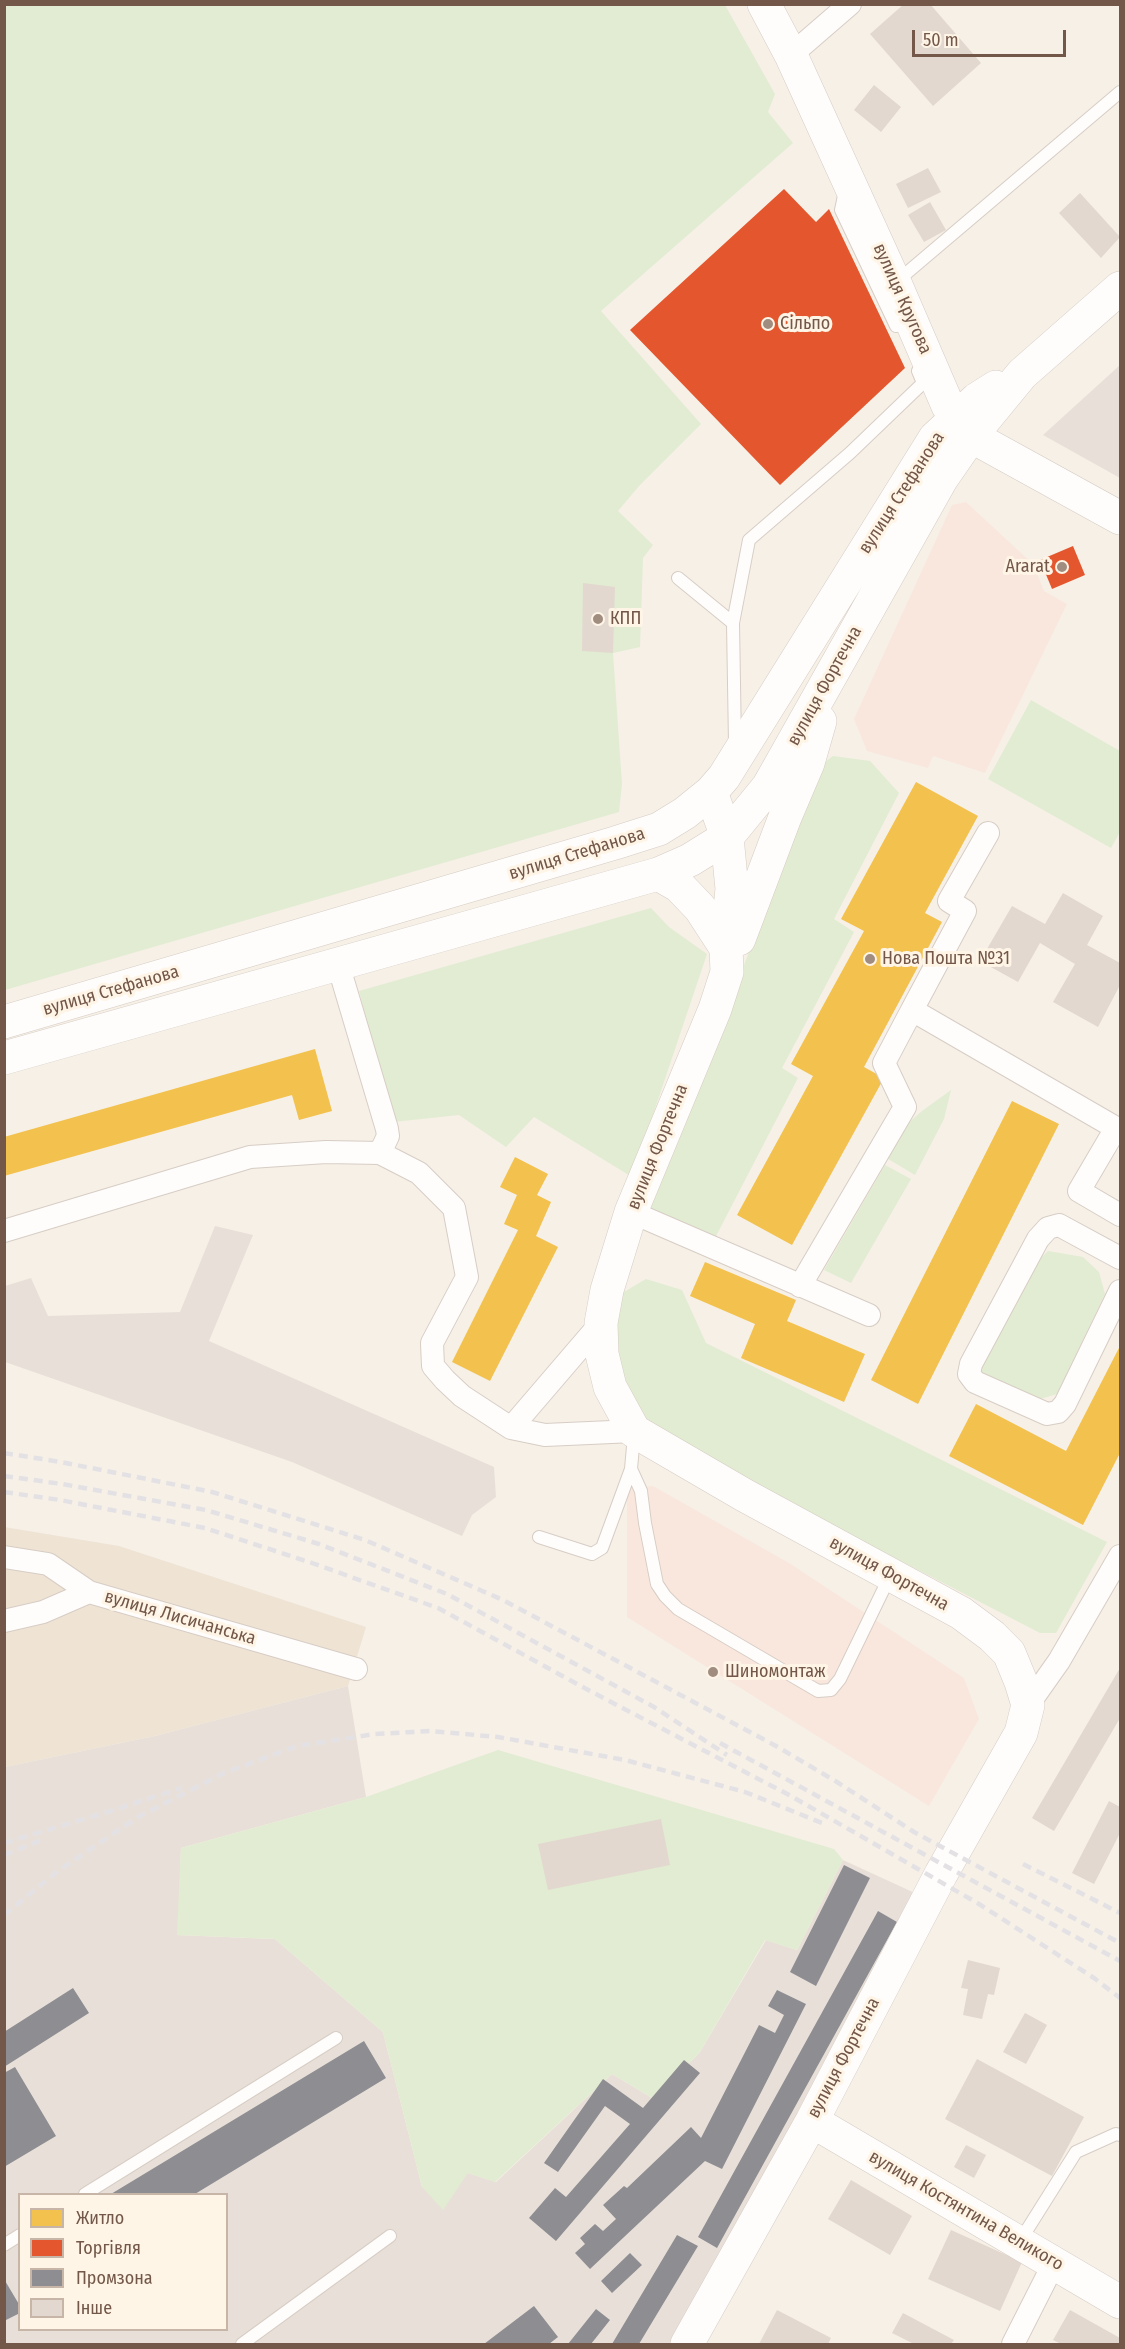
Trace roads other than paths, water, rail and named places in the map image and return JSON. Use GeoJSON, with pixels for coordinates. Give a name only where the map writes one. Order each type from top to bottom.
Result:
{"type":"FeatureCollection","features":[{"type":"Feature","properties":{"kind":"main road","name":"вулиця Кругова"},"geometry":{"type":"LineString","coordinates":[[765,4],[848,179],[948,406],[963,426]]}},
{"type":"Feature","properties":{"kind":"main road"},"geometry":{"type":"LineString","coordinates":[[1120,288],[1022,374],[977,399],[963,426],[1120,518]]}},
{"type":"Feature","properties":{"kind":"main road","name":"вулиця Фортечна"},"geometry":{"type":"LineString","coordinates":[[687,2344],[812,2121],[941,1874],[1021,1733],[1028,1705],[1009,1653],[992,1636],[961,1613],[744,1495],[634,1431],[610,1387],[602,1354],[601,1323],[607,1290],[631,1212],[716,1009],[727,960],[732,889],[727,837],[768,788],[942,478],[963,426]]}},
{"type":"Feature","properties":{"kind":"main road","name":"вулиця Стефанова"},"geometry":{"type":"LineString","coordinates":[[4,1022],[659,829],[685,813],[711,792],[735,760],[934,438],[963,426]]}},
{"type":"Feature","properties":{"kind":"main road"},"geometry":{"type":"LineString","coordinates":[[727,960],[808,763],[836,664]]}},
{"type":"Feature","properties":{"kind":"main road"},"geometry":{"type":"LineString","coordinates":[[711,792],[727,837]]}},
{"type":"Feature","properties":{"kind":"main road","name":"вулиця Стефанова"},"geometry":{"type":"LineString","coordinates":[[4,1058],[658,874],[690,860],[727,837]]}},
{"type":"Feature","properties":{"kind":"main road"},"geometry":{"type":"LineString","coordinates":[[658,874],[679,886],[700,908],[727,960]]}},
{"type":"Feature","properties":{"kind":"main road","name":"вулиця Костянтина Великого"},"geometry":{"type":"LineString","coordinates":[[812,2121],[1120,2302]]}},
{"type":"Feature","properties":{"kind":"street"},"geometry":{"type":"LineString","coordinates":[[791,55],[850,4]]}},
{"type":"Feature","properties":{"kind":"street"},"geometry":{"type":"LineString","coordinates":[[800,1286],[905,1107],[884,1063],[965,911],[949,902],[988,833]]}},
{"type":"Feature","properties":{"kind":"street"},"geometry":{"type":"LineString","coordinates":[[338,964],[387,1129],[388,1136],[380,1153]]}},
{"type":"Feature","properties":{"kind":"street"},"geometry":{"type":"LineString","coordinates":[[912,1010],[1116,1128],[1079,1191],[1116,1212],[1092,1243]]}},
{"type":"Feature","properties":{"kind":"street"},"geometry":{"type":"LineString","coordinates":[[4,1231],[250,1157],[326,1152],[380,1153],[419,1173],[454,1208],[468,1277],[432,1342],[433,1366],[462,1396],[511,1428],[545,1435],[634,1431]]}},
{"type":"Feature","properties":{"kind":"street"},"geometry":{"type":"LineString","coordinates":[[631,1212],[869,1315]]}},
{"type":"Feature","properties":{"kind":"street"},"geometry":{"type":"LineString","coordinates":[[1120,1258],[1059,1225],[1048,1228],[1038,1239],[976,1353],[969,1374],[975,1382],[1047,1414],[1058,1412],[1065,1404],[1120,1291]]}},
{"type":"Feature","properties":{"kind":"street"},"geometry":{"type":"LineString","coordinates":[[511,1428],[601,1323]]}},
{"type":"Feature","properties":{"kind":"street","name":"вулиця Фортечна"},"geometry":{"type":"LineString","coordinates":[[1028,1705],[1059,1661],[1120,1556]]}},
{"type":"Feature","properties":{"kind":"street"},"geometry":{"type":"LineString","coordinates":[[4,1557],[48,1564],[89,1592]]}},
{"type":"Feature","properties":{"kind":"street","name":"вулиця Лисичанська"},"geometry":{"type":"LineString","coordinates":[[4,1621],[43,1612],[89,1592],[356,1669]]}},
{"type":"Feature","properties":{"kind":"street"},"geometry":{"type":"LineString","coordinates":[[1013,2344],[1054,2263]]}},
{"type":"Feature","properties":{"kind":"lane"},"geometry":{"type":"LineString","coordinates":[[895,283],[1120,92]]}},
{"type":"Feature","properties":{"kind":"lane"},"geometry":{"type":"LineString","coordinates":[[848,179],[841,210],[903,340]]}},
{"type":"Feature","properties":{"kind":"lane"},"geometry":{"type":"LineString","coordinates":[[735,760],[733,623],[748,540],[850,453],[923,383],[913,362]]}},
{"type":"Feature","properties":{"kind":"lane"},"geometry":{"type":"LineString","coordinates":[[678,578],[733,623]]}},
{"type":"Feature","properties":{"kind":"lane"},"geometry":{"type":"LineString","coordinates":[[539,1537],[592,1554],[602,1548],[631,1469],[634,1431]]}},
{"type":"Feature","properties":{"kind":"lane"},"geometry":{"type":"LineString","coordinates":[[631,1469],[641,1491],[657,1584],[665,1596],[678,1609],[819,1692],[831,1690],[840,1678],[891,1575]]}},
{"type":"Feature","properties":{"kind":"lane"},"geometry":{"type":"LineString","coordinates":[[87,2193],[336,2038]]}},
{"type":"Feature","properties":{"kind":"lane"},"geometry":{"type":"LineString","coordinates":[[1020,2242],[1077,2152],[1116,2134],[1120,2135]]}},
{"type":"Feature","properties":{"kind":"lane"},"geometry":{"type":"LineString","coordinates":[[4,2245],[18,2236]]}},
{"type":"Feature","properties":{"kind":"lane"},"geometry":{"type":"LineString","coordinates":[[242,2344],[390,2236]]}},
{"type":"Feature","properties":{"kind":"railway"},"geometry":{"type":"LineString","coordinates":[[4,1453],[212,1492],[365,1540],[503,1600],[776,1746],[914,1832],[1120,1943]]}},
{"type":"Feature","properties":{"kind":"railway"},"geometry":{"type":"LineString","coordinates":[[4,1476],[206,1510],[319,1544],[447,1594],[654,1707],[727,1755]]}},
{"type":"Feature","properties":{"kind":"railway"},"geometry":{"type":"LineString","coordinates":[[4,1492],[60,1500],[205,1528],[438,1608],[590,1691],[791,1796],[979,1904],[1094,1978],[1120,1998]]}},
{"type":"Feature","properties":{"kind":"railway"},"geometry":{"type":"LineString","coordinates":[[4,1915],[58,1871],[138,1817],[224,1773],[297,1746],[375,1734],[431,1731],[498,1737],[625,1760],[745,1792],[827,1825]]}},
{"type":"Feature","properties":{"kind":"railway"},"geometry":{"type":"LineString","coordinates":[[720,1743],[1120,1961]]}},
{"type":"Feature","properties":{"kind":"railway"},"geometry":{"type":"LineString","coordinates":[[4,1843],[181,1788]]}},
{"type":"Feature","properties":{"kind":"railway"},"geometry":{"type":"LineString","coordinates":[[4,1855],[44,1839]]}},
{"type":"Feature","properties":{"kind":"railway"},"geometry":{"type":"LineString","coordinates":[[1023,1864],[1120,1913]]}},
{"type":"Feature","properties":{"kind":"place","name":"Сільпо"},"geometry":{"type":"Point","coordinates":[768,324]}},
{"type":"Feature","properties":{"kind":"place","name":"Ararat"},"geometry":{"type":"Point","coordinates":[1062,567]}},
{"type":"Feature","properties":{"kind":"place","name":"КПП"},"geometry":{"type":"Point","coordinates":[598,619]}},
{"type":"Feature","properties":{"kind":"place","name":"Нова Пошта №31"},"geometry":{"type":"Point","coordinates":[870,959]}},
{"type":"Feature","properties":{"kind":"place","name":"Шиномонтаж"},"geometry":{"type":"Point","coordinates":[713,1672]}}]}
